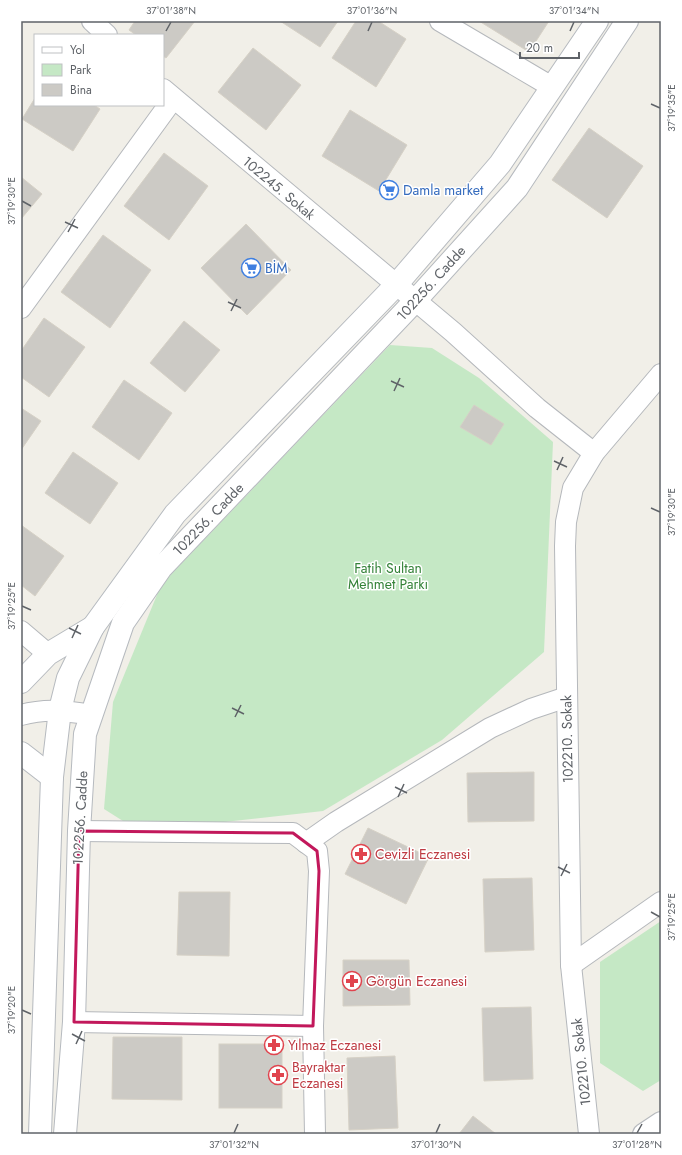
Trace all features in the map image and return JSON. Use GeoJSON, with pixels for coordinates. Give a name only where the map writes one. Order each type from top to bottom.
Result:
{"type":"FeatureCollection","features":[{"type":"Feature","properties":{"kind":"street"},"geometry":{"type":"LineString","coordinates":[[92,21],[105,34]]}},
{"type":"Feature","properties":{"kind":"street"},"geometry":{"type":"LineString","coordinates":[[440,21],[552,87]]}},
{"type":"Feature","properties":{"kind":"street","name":"102256. Cadde"},"geometry":{"type":"LineString","coordinates":[[40,1134],[52,777],[60,710],[68,678],[93,626],[175,514],[396,285],[500,164],[597,21]]}},
{"type":"Feature","properties":{"kind":"street","name":"102256. Cadde"},"geometry":{"type":"LineString","coordinates":[[65,1134],[74,1022],[79,831],[85,734],[123,623],[161,568],[415,301],[517,188],[627,21]]}},
{"type":"Feature","properties":{"kind":"street","name":"102245. Sokak"},"geometry":{"type":"LineString","coordinates":[[168,94],[453,332],[538,408],[594,453]]}},
{"type":"Feature","properties":{"kind":"street"},"geometry":{"type":"LineString","coordinates":[[21,308],[160,106]]}},
{"type":"Feature","properties":{"kind":"street","name":"102210. Sokak"},"geometry":{"type":"LineString","coordinates":[[589,1134],[572,965],[567,697],[566,522],[573,488],[594,453],[661,374]]}},
{"type":"Feature","properties":{"kind":"street"},"geometry":{"type":"LineString","coordinates":[[21,682],[48,654],[93,626]]}},
{"type":"Feature","properties":{"kind":"street"},"geometry":{"type":"LineString","coordinates":[[21,632],[48,654]]}},
{"type":"Feature","properties":{"kind":"street"},"geometry":{"type":"LineString","coordinates":[[306,843],[336,822],[490,728],[531,710],[567,697]]}},
{"type":"Feature","properties":{"kind":"street"},"geometry":{"type":"LineString","coordinates":[[21,715],[60,710],[92,715]]}},
{"type":"Feature","properties":{"kind":"street"},"geometry":{"type":"LineString","coordinates":[[21,753],[52,777]]}},
{"type":"Feature","properties":{"kind":"street"},"geometry":{"type":"LineString","coordinates":[[79,831],[293,833],[317,851],[319,871],[313,1026],[315,1134]]}},
{"type":"Feature","properties":{"kind":"street"},"geometry":{"type":"LineString","coordinates":[[572,965],[661,902]]}},
{"type":"Feature","properties":{"kind":"street"},"geometry":{"type":"LineString","coordinates":[[74,1022],[313,1026]]}},
{"type":"Feature","properties":{"kind":"street"},"geometry":{"type":"LineString","coordinates":[[642,1134],[661,1122]]}},
{"type":"Feature","properties":{"kind":"highlighted area"},"geometry":{"type":"Polygon","coordinates":[[[79,831],[293,833],[317,851],[319,871],[313,1026],[74,1022],[79,831]]]}},
{"type":"Feature","properties":{"kind":"green space","name":"Fatih Sultan Mehmet Parkı"},"geometry":{"type":"Polygon","coordinates":[[[390,345],[432,348],[479,378],[553,442],[544,652],[442,740],[323,811],[224,822],[123,821],[104,809],[113,702],[161,585],[390,345]]]}},
{"type":"Feature","properties":{"kind":"green space"},"geometry":{"type":"Polygon","coordinates":[[[661,921],[661,1080],[643,1091],[600,1063],[600,962],[661,921]]]}},
{"type":"Feature","properties":{"kind":"building"},"geometry":{"type":"Polygon","coordinates":[[[135,21],[195,21],[166,58],[164,57],[164,34],[135,34],[129,30],[135,21]]]}},
{"type":"Feature","properties":{"kind":"building"},"geometry":{"type":"Polygon","coordinates":[[[280,21],[338,21],[320,47],[280,21]]]}},
{"type":"Feature","properties":{"kind":"building"},"geometry":{"type":"Polygon","coordinates":[[[356,21],[378,21],[406,39],[376,87],[332,58],[356,21]]]}},
{"type":"Feature","properties":{"kind":"building"},"geometry":{"type":"Polygon","coordinates":[[[479,21],[549,21],[529,52],[479,21]]]}},
{"type":"Feature","properties":{"kind":"building"},"geometry":{"type":"Polygon","coordinates":[[[253,48],[301,85],[266,130],[218,92],[253,48]]]}},
{"type":"Feature","properties":{"kind":"building"},"geometry":{"type":"Polygon","coordinates":[[[34,100],[34,106],[96,106],[100,109],[73,151],[22,119],[34,100]]]}},
{"type":"Feature","properties":{"kind":"building"},"geometry":{"type":"Polygon","coordinates":[[[350,110],[407,145],[379,191],[322,156],[350,110]]]}},
{"type":"Feature","properties":{"kind":"building"},"geometry":{"type":"Polygon","coordinates":[[[589,128],[643,166],[607,218],[552,180],[589,128]]]}},
{"type":"Feature","properties":{"kind":"building"},"geometry":{"type":"Polygon","coordinates":[[[164,153],[208,186],[169,240],[124,206],[164,153]]]}},
{"type":"Feature","properties":{"kind":"building"},"geometry":{"type":"Polygon","coordinates":[[[21,177],[42,194],[21,219],[21,177]]]}},
{"type":"Feature","properties":{"kind":"building"},"geometry":{"type":"Polygon","coordinates":[[[246,224],[291,270],[247,315],[201,268],[246,224]]]}},
{"type":"Feature","properties":{"kind":"building"},"geometry":{"type":"Polygon","coordinates":[[[103,235],[151,270],[110,328],[61,292],[103,235]]]}},
{"type":"Feature","properties":{"kind":"building"},"geometry":{"type":"Polygon","coordinates":[[[44,318],[85,347],[49,397],[21,377],[21,351],[44,318]]]}},
{"type":"Feature","properties":{"kind":"building"},"geometry":{"type":"Polygon","coordinates":[[[184,321],[220,350],[185,392],[150,363],[184,321]]]}},
{"type":"Feature","properties":{"kind":"building"},"geometry":{"type":"Polygon","coordinates":[[[124,380],[172,413],[139,460],[92,427],[124,380]]]}},
{"type":"Feature","properties":{"kind":"building"},"geometry":{"type":"Polygon","coordinates":[[[474,405],[504,424],[491,445],[460,427],[474,405]]]}},
{"type":"Feature","properties":{"kind":"building"},"geometry":{"type":"Polygon","coordinates":[[[21,408],[41,421],[21,450],[21,408]]]}},
{"type":"Feature","properties":{"kind":"building"},"geometry":{"type":"Polygon","coordinates":[[[73,452],[118,483],[90,524],[45,493],[73,452]]]}},
{"type":"Feature","properties":{"kind":"building"},"geometry":{"type":"Polygon","coordinates":[[[21,525],[64,556],[35,596],[21,585],[21,525]]]}},
{"type":"Feature","properties":{"kind":"building"},"geometry":{"type":"Polygon","coordinates":[[[534,772],[534,821],[468,822],[467,773],[534,772]]]}},
{"type":"Feature","properties":{"kind":"building"},"geometry":{"type":"Polygon","coordinates":[[[368,828],[429,857],[406,904],[345,874],[368,828]]]}},
{"type":"Feature","properties":{"kind":"building"},"geometry":{"type":"Polygon","coordinates":[[[532,878],[534,950],[485,952],[483,879],[532,878]]]}},
{"type":"Feature","properties":{"kind":"building"},"geometry":{"type":"Polygon","coordinates":[[[179,892],[230,892],[229,956],[177,955],[179,892]]]}},
{"type":"Feature","properties":{"kind":"building"},"geometry":{"type":"Polygon","coordinates":[[[343,960],[409,960],[410,1005],[343,1006],[343,960]]]}},
{"type":"Feature","properties":{"kind":"building"},"geometry":{"type":"Polygon","coordinates":[[[531,1007],[533,1079],[484,1081],[482,1008],[531,1007]]]}},
{"type":"Feature","properties":{"kind":"building"},"geometry":{"type":"Polygon","coordinates":[[[113,1037],[182,1037],[182,1100],[112,1099],[113,1037]]]}},
{"type":"Feature","properties":{"kind":"building"},"geometry":{"type":"Polygon","coordinates":[[[219,1044],[282,1044],[282,1108],[219,1108],[219,1044]]]}},
{"type":"Feature","properties":{"kind":"building"},"geometry":{"type":"Polygon","coordinates":[[[395,1056],[398,1128],[349,1130],[347,1058],[395,1056]]]}},
{"type":"Feature","properties":{"kind":"building"},"geometry":{"type":"Polygon","coordinates":[[[473,1116],[496,1134],[459,1134],[473,1116]]]}},
{"type":"Feature","properties":{"kind":"place","name":"Damla market"},"geometry":{"type":"Point","coordinates":[389,190]}},
{"type":"Feature","properties":{"kind":"place","name":"BİM"},"geometry":{"type":"Point","coordinates":[251,268]}},
{"type":"Feature","properties":{"kind":"place","name":"Cevizli Eczanesi"},"geometry":{"type":"Point","coordinates":[361,854]}},
{"type":"Feature","properties":{"kind":"place","name":"Görgün Eczanesi"},"geometry":{"type":"Point","coordinates":[352,981]}},
{"type":"Feature","properties":{"kind":"place","name":"Yılmaz Eczanesi"},"geometry":{"type":"Point","coordinates":[274,1045]}},
{"type":"Feature","properties":{"kind":"place","name":"Bayraktar Eczanesi"},"geometry":{"type":"Point","coordinates":[278,1075]}}]}
